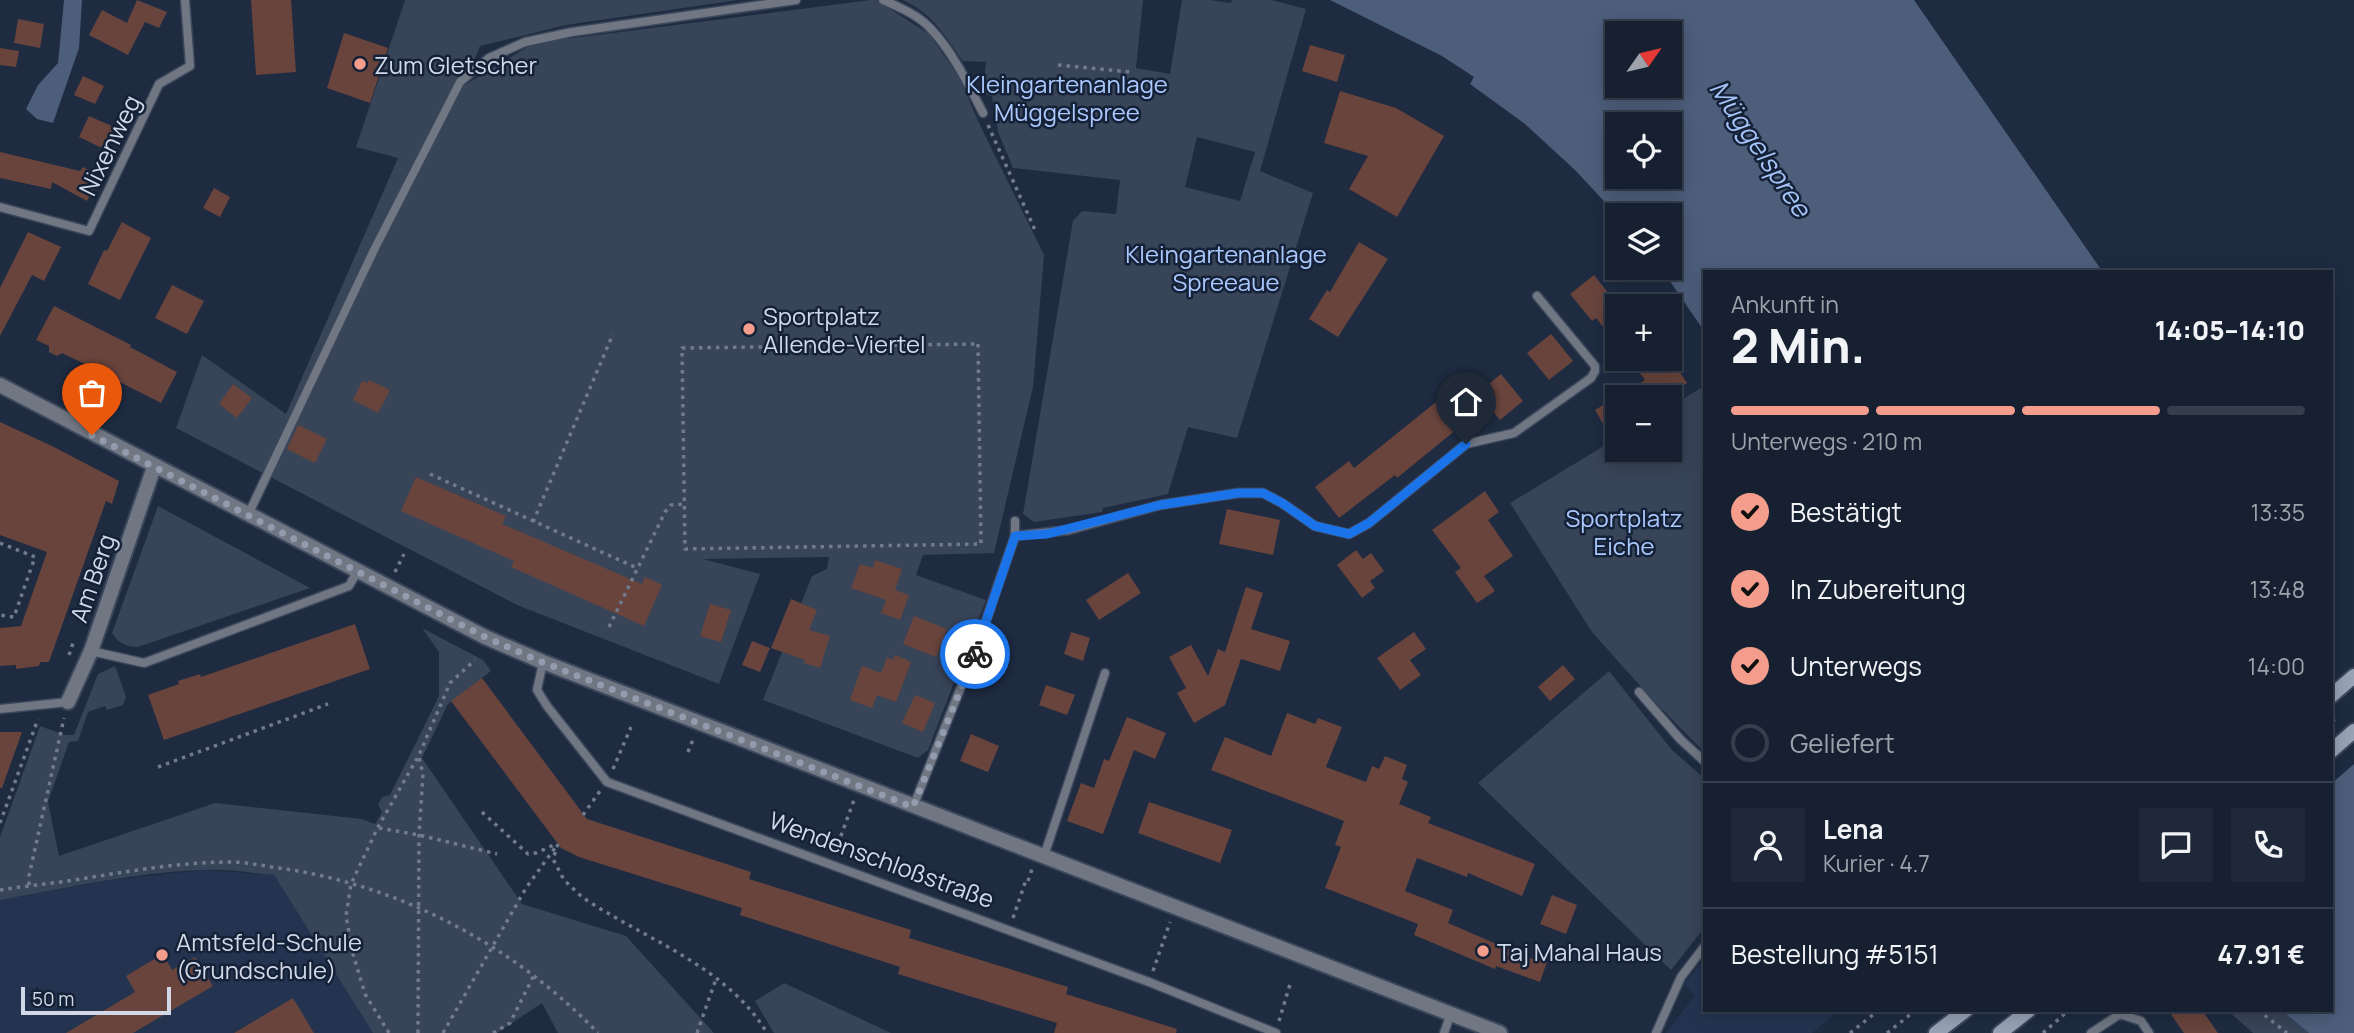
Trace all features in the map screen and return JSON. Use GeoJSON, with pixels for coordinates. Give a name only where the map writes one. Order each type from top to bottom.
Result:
{"type":"FeatureCollection","features":[{"type":"Feature","properties":{"kind":"main road"},"geometry":{"type":"LineString","coordinates":[[2333,694],[2354,676]]}},
{"type":"Feature","properties":{"kind":"main road"},"geometry":{"type":"LineString","coordinates":[[2333,749],[2354,732]]}},
{"type":"Feature","properties":{"kind":"main road"},"geometry":{"type":"LineString","coordinates":[[1936,1033],[1963,1012]]}},
{"type":"Feature","properties":{"kind":"main road"},"geometry":{"type":"LineString","coordinates":[[2000,1033],[2026,1012]]}},
{"type":"Feature","properties":{"kind":"street"},"geometry":{"type":"LineString","coordinates":[[0,385],[458,625],[542,662],[1500,1033]]}},
{"type":"Feature","properties":{"kind":"street","name":"Am Berg"},"geometry":{"type":"LineString","coordinates":[[68,702],[91,651],[154,467]]}},
{"type":"Feature","properties":{"kind":"lane","name":"Nixenweg"},"geometry":{"type":"LineString","coordinates":[[0,207],[89,231],[159,84],[190,66],[185,0]]}},
{"type":"Feature","properties":{"kind":"lane"},"geometry":{"type":"LineString","coordinates":[[248,515],[374,250],[460,82],[489,58],[525,41],[796,0]]}},
{"type":"Feature","properties":{"kind":"lane"},"geometry":{"type":"LineString","coordinates":[[883,0],[930,27],[962,71],[983,113]]}},
{"type":"Feature","properties":{"kind":"lane"},"geometry":{"type":"LineString","coordinates":[[1015,536],[1047,534],[1160,505],[1238,493],[1263,493],[1315,526],[1349,534],[1369,523],[1466,444],[1514,433],[1591,378],[1595,372],[1594,366],[1537,296]]}},
{"type":"Feature","properties":{"kind":"lane"},"geometry":{"type":"LineString","coordinates":[[913,807],[975,652],[1015,536],[1015,521]]}},
{"type":"Feature","properties":{"kind":"lane"},"geometry":{"type":"LineString","coordinates":[[91,651],[144,663],[349,586],[357,572]]}},
{"type":"Feature","properties":{"kind":"lane"},"geometry":{"type":"LineString","coordinates":[[542,662],[537,690],[607,782]]}},
{"type":"Feature","properties":{"kind":"lane"},"geometry":{"type":"LineString","coordinates":[[1044,856],[1105,673]]}},
{"type":"Feature","properties":{"kind":"lane"},"geometry":{"type":"LineString","coordinates":[[1639,692],[1680,739],[1703,760]]}},
{"type":"Feature","properties":{"kind":"lane"},"geometry":{"type":"LineString","coordinates":[[0,709],[68,702]]}},
{"type":"Feature","properties":{"kind":"lane","name":"Wendenschloßstraße"},"geometry":{"type":"LineString","coordinates":[[607,782],[1149,982],[1276,1033]]}},
{"type":"Feature","properties":{"kind":"lane"},"geometry":{"type":"LineString","coordinates":[[1656,1033],[1681,976],[1703,948]]}},
{"type":"Feature","properties":{"kind":"lane"},"geometry":{"type":"LineString","coordinates":[[1444,1033],[1451,1013]]}},
{"type":"Feature","properties":{"kind":"lane"},"geometry":{"type":"LineString","coordinates":[[2091,1033],[2120,1014],[2141,1021],[2149,1033]]}},
{"type":"Feature","properties":{"kind":"path"},"geometry":{"type":"LineString","coordinates":[[1058,65],[1130,72]]}},
{"type":"Feature","properties":{"kind":"path"},"geometry":{"type":"LineString","coordinates":[[983,113],[1035,230]]}},
{"type":"Feature","properties":{"kind":"path"},"geometry":{"type":"LineString","coordinates":[[533,522],[613,334]]}},
{"type":"Feature","properties":{"kind":"path"},"geometry":{"type":"LineString","coordinates":[[978,344],[981,544],[685,549],[685,504],[682,348],[978,344]]}},
{"type":"Feature","properties":{"kind":"path"},"geometry":{"type":"LineString","coordinates":[[430,474],[639,569]]}},
{"type":"Feature","properties":{"kind":"path"},"geometry":{"type":"LineString","coordinates":[[609,627],[665,512],[671,505],[685,504]]}},
{"type":"Feature","properties":{"kind":"path"},"geometry":{"type":"LineString","coordinates":[[0,543],[35,556],[14,617],[0,615]]}},
{"type":"Feature","properties":{"kind":"path"},"geometry":{"type":"LineString","coordinates":[[394,574],[404,554]]}},
{"type":"Feature","properties":{"kind":"path"},"geometry":{"type":"LineString","coordinates":[[67,659],[74,640]]}},
{"type":"Feature","properties":{"kind":"path"},"geometry":{"type":"LineString","coordinates":[[389,1033],[365,994],[353,954],[346,916],[351,884],[378,827],[419,755],[450,683],[475,660]]}},
{"type":"Feature","properties":{"kind":"path"},"geometry":{"type":"LineString","coordinates":[[29,885],[68,702]]}},
{"type":"Feature","properties":{"kind":"path"},"geometry":{"type":"LineString","coordinates":[[158,767],[328,704]]}},
{"type":"Feature","properties":{"kind":"path"},"geometry":{"type":"LineString","coordinates":[[0,822],[38,718],[38,706]]}},
{"type":"Feature","properties":{"kind":"path"},"geometry":{"type":"LineString","coordinates":[[583,815],[607,782],[631,727]]}},
{"type":"Feature","properties":{"kind":"path"},"geometry":{"type":"LineString","coordinates":[[418,1033],[419,835],[423,774],[419,755]]}},
{"type":"Feature","properties":{"kind":"path"},"geometry":{"type":"LineString","coordinates":[[831,864],[859,785]]}},
{"type":"Feature","properties":{"kind":"path"},"geometry":{"type":"LineString","coordinates":[[482,812],[528,854],[558,844]]}},
{"type":"Feature","properties":{"kind":"path"},"geometry":{"type":"LineString","coordinates":[[378,827],[497,854]]}},
{"type":"Feature","properties":{"kind":"path"},"geometry":{"type":"LineString","coordinates":[[443,1033],[526,888],[558,844]]}},
{"type":"Feature","properties":{"kind":"path"},"geometry":{"type":"LineString","coordinates":[[558,844],[554,859],[564,880],[582,897],[716,978],[757,1017],[767,1033]]}},
{"type":"Feature","properties":{"kind":"path"},"geometry":{"type":"LineString","coordinates":[[0,890],[147,869],[233,862],[303,872],[351,884],[420,907],[491,946],[534,975],[598,1033]]}},
{"type":"Feature","properties":{"kind":"path"},"geometry":{"type":"LineString","coordinates":[[1009,930],[1026,880]]}},
{"type":"Feature","properties":{"kind":"path"},"geometry":{"type":"LineString","coordinates":[[1149,982],[1176,907]]}},
{"type":"Feature","properties":{"kind":"path"},"geometry":{"type":"LineString","coordinates":[[493,1033],[510,1023],[534,975]]}},
{"type":"Feature","properties":{"kind":"path"},"geometry":{"type":"LineString","coordinates":[[697,1033],[716,978]]}},
{"type":"Feature","properties":{"kind":"path"},"geometry":{"type":"LineString","coordinates":[[1276,1033],[1291,981]]}},
{"type":"Feature","properties":{"kind":"path"},"geometry":{"type":"LineString","coordinates":[[1850,1033],[1876,1012]]}},
{"type":"Feature","properties":{"kind":"path"},"geometry":{"type":"LineString","coordinates":[[1886,1033],[1913,1012]]}},
{"type":"Feature","properties":{"kind":"path"},"geometry":{"type":"LineString","coordinates":[[2043,1033],[2067,1012]]}},
{"type":"Feature","properties":{"kind":"path"},"geometry":{"type":"LineString","coordinates":[[2260,1012],[2283,1032]]}},
{"type":"Feature","properties":{"kind":"shaded area","name":"Amtsfeld-Schule (Grundschule)"},"geometry":{"type":"Polygon","coordinates":[[[203,870],[274,875],[373,1033],[0,1033],[0,900],[111,880],[203,870]]]}},
{"type":"Feature","properties":{"kind":"shaded area"},"geometry":{"type":"Polygon","coordinates":[[[1703,960],[1703,1012],[1837,1012],[1812,1033],[1666,1033],[1695,995],[1684,984],[1703,960]]]}},
{"type":"Feature","properties":{"kind":"green space","name":"Sportplatz Allende-Viertel"},"geometry":{"type":"Polygon","coordinates":[[[405,0],[738,0],[566,25],[480,46],[465,85],[534,43],[871,0],[876,0],[929,34],[959,77],[1044,255],[1033,387],[994,553],[923,555],[916,575],[986,600],[928,750],[918,758],[763,700],[812,576],[827,569],[829,557],[703,559],[760,574],[719,684],[517,605],[176,428],[202,355],[286,414],[398,158],[356,147],[405,0]]]}},
{"type":"Feature","properties":{"kind":"green space"},"geometry":{"type":"Polygon","coordinates":[[[902,0],[1143,0],[1136,68],[1170,74],[1182,0],[1230,3],[1233,0],[1271,0],[1306,9],[1260,171],[1313,193],[1237,438],[1188,427],[1168,494],[1103,508],[1102,512],[1034,522],[1023,514],[1073,221],[1082,211],[1116,214],[1120,180],[1013,168],[998,132],[992,96],[983,94],[986,62],[963,61],[930,18],[902,0]],[[1197,137],[1185,187],[1240,201],[1255,152],[1197,137]]]}},
{"type":"Feature","properties":{"kind":"green space","name":"Sportplatz Eiche"},"geometry":{"type":"Polygon","coordinates":[[[1703,387],[1703,751],[1592,632],[1510,503],[1605,445],[1605,462],[1682,462],[1682,400],[1703,387]]]}},
{"type":"Feature","properties":{"kind":"green space"},"geometry":{"type":"Polygon","coordinates":[[[158,506],[310,588],[138,647],[123,644],[112,633],[158,506]]]}},
{"type":"Feature","properties":{"kind":"green space"},"geometry":{"type":"Polygon","coordinates":[[[422,628],[483,660],[491,671],[448,704],[422,758],[522,904],[626,936],[714,1033],[558,1033],[542,1003],[497,1033],[373,1033],[274,875],[222,870],[178,871],[102,881],[0,900],[0,837],[40,726],[65,735],[74,735],[98,674],[115,666],[126,697],[123,705],[107,710],[105,706],[88,712],[78,741],[69,742],[48,802],[59,856],[215,803],[362,819],[375,824],[382,812],[378,805],[382,797],[390,795],[439,696],[439,652],[422,628]]]}},
{"type":"Feature","properties":{"kind":"green space"},"geometry":{"type":"Polygon","coordinates":[[[1609,671],[1672,750],[1703,777],[1703,929],[1671,970],[1478,783],[1609,671]]]}},
{"type":"Feature","properties":{"kind":"green space"},"geometry":{"type":"Polygon","coordinates":[[[784,983],[891,1033],[774,1033],[755,1001],[784,983]]]}},
{"type":"Feature","properties":{"kind":"green space"},"geometry":{"type":"Polygon","coordinates":[[[2229,1012],[2283,1012],[2309,1033],[2253,1033],[2229,1012]]]}},
{"type":"Feature","properties":{"kind":"water"},"geometry":{"type":"Polygon","coordinates":[[[64,0],[82,0],[79,48],[53,123],[37,119],[26,109],[38,85],[58,63],[64,0]]]}},
{"type":"Feature","properties":{"kind":"water","name":"Müggelspree"},"geometry":{"type":"Polygon","coordinates":[[[1330,0],[1914,0],[2101,270],[1703,270],[1703,330],[1682,299],[1682,294],[1679,294],[1669,280],[1682,280],[1682,203],[1606,203],[1525,124],[1470,84],[1474,77],[1442,56],[1330,0]]]}},
{"type":"Feature","properties":{"kind":"water"},"geometry":{"type":"Polygon","coordinates":[[[2333,716],[2354,742],[2354,1033],[2309,1033],[2283,1012],[2333,1012],[2333,716]]]}},
{"type":"Feature","properties":{"kind":"pier"},"geometry":{"type":"Polygon","coordinates":[[[2339,718],[2354,736],[2354,764],[2333,782],[2333,723],[2339,718]]]}},
{"type":"Feature","properties":{"kind":"building"},"geometry":{"type":"Polygon","coordinates":[[[137,0],[167,12],[159,28],[145,22],[128,55],[89,35],[102,10],[127,23],[137,0]]]}},
{"type":"Feature","properties":{"kind":"building"},"geometry":{"type":"Polygon","coordinates":[[[251,0],[291,0],[296,72],[256,75],[251,0]]]}},
{"type":"Feature","properties":{"kind":"building"},"geometry":{"type":"Polygon","coordinates":[[[18,19],[44,24],[40,48],[14,43],[18,19]]]}},
{"type":"Feature","properties":{"kind":"building"},"geometry":{"type":"Polygon","coordinates":[[[344,33],[388,48],[370,103],[327,88],[344,33]]]}},
{"type":"Feature","properties":{"kind":"building"},"geometry":{"type":"Polygon","coordinates":[[[1310,45],[1345,55],[1337,82],[1302,71],[1310,45]]]}},
{"type":"Feature","properties":{"kind":"building"},"geometry":{"type":"Polygon","coordinates":[[[0,48],[19,51],[16,67],[0,65],[0,48]]]}},
{"type":"Feature","properties":{"kind":"building"},"geometry":{"type":"Polygon","coordinates":[[[83,76],[104,86],[95,104],[74,95],[83,76]]]}},
{"type":"Feature","properties":{"kind":"building"},"geometry":{"type":"Polygon","coordinates":[[[1340,91],[1396,108],[1444,136],[1397,217],[1349,189],[1368,156],[1324,143],[1340,91]]]}},
{"type":"Feature","properties":{"kind":"building"},"geometry":{"type":"Polygon","coordinates":[[[89,116],[114,127],[104,149],[79,137],[89,116]]]}},
{"type":"Feature","properties":{"kind":"building"},"geometry":{"type":"Polygon","coordinates":[[[0,152],[80,171],[83,167],[101,177],[87,201],[52,182],[51,189],[0,178],[0,152]]]}},
{"type":"Feature","properties":{"kind":"building"},"geometry":{"type":"Polygon","coordinates":[[[214,188],[230,197],[220,217],[203,208],[214,188]]]}},
{"type":"Feature","properties":{"kind":"building"},"geometry":{"type":"Polygon","coordinates":[[[122,222],[151,238],[120,300],[88,284],[104,250],[107,251],[122,222]]]}},
{"type":"Feature","properties":{"kind":"building"},"geometry":{"type":"Polygon","coordinates":[[[28,232],[61,247],[44,281],[32,275],[0,336],[0,288],[28,232]]]}},
{"type":"Feature","properties":{"kind":"building"},"geometry":{"type":"Polygon","coordinates":[[[1359,242],[1388,259],[1338,337],[1309,319],[1327,290],[1330,292],[1359,242]]]}},
{"type":"Feature","properties":{"kind":"building"},"geometry":{"type":"Polygon","coordinates":[[[1594,275],[1609,294],[1605,294],[1605,329],[1596,318],[1592,321],[1570,294],[1594,275]]]}},
{"type":"Feature","properties":{"kind":"building"},"geometry":{"type":"Polygon","coordinates":[[[172,285],[204,301],[187,334],[155,318],[172,285]]]}},
{"type":"Feature","properties":{"kind":"building"},"geometry":{"type":"Polygon","coordinates":[[[54,306],[177,372],[161,403],[100,372],[94,375],[87,371],[87,365],[62,353],[57,356],[49,352],[49,346],[36,340],[54,306]]]}},
{"type":"Feature","properties":{"kind":"building"},"geometry":{"type":"Polygon","coordinates":[[[1551,334],[1573,361],[1549,380],[1527,353],[1551,334]]]}},
{"type":"Feature","properties":{"kind":"building"},"geometry":{"type":"Polygon","coordinates":[[[1638,371],[1679,371],[1687,383],[1682,386],[1637,385],[1645,380],[1638,371]]]}},
{"type":"Feature","properties":{"kind":"building"},"geometry":{"type":"Polygon","coordinates":[[[1501,374],[1523,401],[1500,420],[1478,393],[1501,374]]]}},
{"type":"Feature","properties":{"kind":"building"},"geometry":{"type":"Polygon","coordinates":[[[369,380],[390,390],[378,413],[353,400],[362,381],[367,383],[369,380]]]}},
{"type":"Feature","properties":{"kind":"building"},"geometry":{"type":"Polygon","coordinates":[[[233,384],[252,398],[237,418],[219,404],[233,384]]]}},
{"type":"Feature","properties":{"kind":"building"},"geometry":{"type":"Polygon","coordinates":[[[1441,398],[1462,425],[1397,478],[1395,475],[1339,518],[1315,487],[1349,461],[1354,468],[1441,398]]]}},
{"type":"Feature","properties":{"kind":"building"},"geometry":{"type":"Polygon","coordinates":[[[1605,404],[1605,427],[1595,410],[1605,404]]]}},
{"type":"Feature","properties":{"kind":"building"},"geometry":{"type":"Polygon","coordinates":[[[0,422],[119,481],[112,504],[106,501],[49,662],[16,669],[16,665],[0,666],[0,628],[21,626],[47,552],[0,535],[0,422]]]}},
{"type":"Feature","properties":{"kind":"building"},"geometry":{"type":"Polygon","coordinates":[[[298,425],[327,439],[315,463],[287,449],[298,425]]]}},
{"type":"Feature","properties":{"kind":"building"},"geometry":{"type":"Polygon","coordinates":[[[416,477],[506,516],[502,524],[642,584],[645,577],[662,585],[644,626],[511,567],[514,561],[401,511],[416,477]]]}},
{"type":"Feature","properties":{"kind":"building"},"geometry":{"type":"Polygon","coordinates":[[[1485,491],[1499,512],[1488,520],[1513,556],[1484,576],[1495,591],[1477,603],[1455,572],[1461,568],[1432,530],[1485,491]]]}},
{"type":"Feature","properties":{"kind":"building"},"geometry":{"type":"Polygon","coordinates":[[[1227,509],[1280,520],[1273,555],[1219,544],[1227,509]]]}},
{"type":"Feature","properties":{"kind":"building"},"geometry":{"type":"Polygon","coordinates":[[[1356,550],[1363,559],[1371,553],[1384,571],[1370,581],[1375,588],[1362,598],[1337,565],[1356,550]]]}},
{"type":"Feature","properties":{"kind":"building"},"geometry":{"type":"Polygon","coordinates":[[[875,560],[902,569],[895,590],[909,595],[900,620],[881,613],[886,600],[851,588],[860,564],[873,568],[875,560]]]}},
{"type":"Feature","properties":{"kind":"building"},"geometry":{"type":"Polygon","coordinates":[[[1128,573],[1141,593],[1099,620],[1086,600],[1128,573]]]}},
{"type":"Feature","properties":{"kind":"building"},"geometry":{"type":"Polygon","coordinates":[[[1246,587],[1263,593],[1251,629],[1290,641],[1280,671],[1241,659],[1225,705],[1194,723],[1177,693],[1186,688],[1169,657],[1191,645],[1208,676],[1218,649],[1225,652],[1246,587]]]}},
{"type":"Feature","properties":{"kind":"building"},"geometry":{"type":"Polygon","coordinates":[[[791,599],[817,610],[809,630],[830,636],[820,668],[771,648],[791,599]]]}},
{"type":"Feature","properties":{"kind":"building"},"geometry":{"type":"Polygon","coordinates":[[[710,604],[731,610],[721,642],[700,636],[710,604]]]}},
{"type":"Feature","properties":{"kind":"building"},"geometry":{"type":"Polygon","coordinates":[[[914,616],[947,629],[936,657],[903,644],[914,616]]]}},
{"type":"Feature","properties":{"kind":"building"},"geometry":{"type":"Polygon","coordinates":[[[355,624],[370,669],[164,740],[148,695],[179,684],[178,681],[200,674],[201,677],[355,624]]]}},
{"type":"Feature","properties":{"kind":"building"},"geometry":{"type":"Polygon","coordinates":[[[1071,632],[1090,638],[1083,661],[1064,654],[1071,632]]]}},
{"type":"Feature","properties":{"kind":"building"},"geometry":{"type":"Polygon","coordinates":[[[1414,632],[1426,649],[1410,660],[1421,675],[1400,690],[1377,658],[1414,632]]]}},
{"type":"Feature","properties":{"kind":"building"},"geometry":{"type":"Polygon","coordinates":[[[752,641],[770,648],[760,672],[742,665],[752,641]]]}},
{"type":"Feature","properties":{"kind":"building"},"geometry":{"type":"Polygon","coordinates":[[[895,655],[911,662],[896,702],[877,695],[872,708],[850,700],[862,666],[881,673],[887,657],[893,660],[895,655]]]}},
{"type":"Feature","properties":{"kind":"building"},"geometry":{"type":"Polygon","coordinates":[[[1563,665],[1575,679],[1550,701],[1538,687],[1563,665]]]}},
{"type":"Feature","properties":{"kind":"building"},"geometry":{"type":"Polygon","coordinates":[[[482,678],[587,819],[751,872],[749,879],[911,930],[909,938],[1068,987],[1066,994],[1177,1029],[1176,1033],[1054,1033],[1057,1023],[898,974],[900,967],[740,915],[742,908],[579,857],[561,848],[451,701],[482,678]]]}},
{"type":"Feature","properties":{"kind":"building"},"geometry":{"type":"Polygon","coordinates":[[[1046,685],[1075,695],[1067,715],[1039,705],[1046,685]]]}},
{"type":"Feature","properties":{"kind":"building"},"geometry":{"type":"Polygon","coordinates":[[[915,695],[935,703],[923,732],[902,723],[915,695]]]}},
{"type":"Feature","properties":{"kind":"building"},"geometry":{"type":"Polygon","coordinates":[[[1287,713],[1315,724],[1318,718],[1342,727],[1326,767],[1366,782],[1372,766],[1379,769],[1385,756],[1407,765],[1402,779],[1408,782],[1399,804],[1431,817],[1428,823],[1535,864],[1522,896],[1468,873],[1467,877],[1417,858],[1405,891],[1453,910],[1448,923],[1529,958],[1547,962],[1540,982],[1496,966],[1495,969],[1414,935],[1418,924],[1325,888],[1341,847],[1335,845],[1344,821],[1211,770],[1225,737],[1271,756],[1287,713]]]}},
{"type":"Feature","properties":{"kind":"building"},"geometry":{"type":"Polygon","coordinates":[[[1127,717],[1166,733],[1155,759],[1134,750],[1103,834],[1067,821],[1081,783],[1094,788],[1104,759],[1109,761],[1127,717]]]}},
{"type":"Feature","properties":{"kind":"building"},"geometry":{"type":"Polygon","coordinates":[[[0,732],[22,732],[2,788],[0,788],[0,732]]]}},
{"type":"Feature","properties":{"kind":"building"},"geometry":{"type":"Polygon","coordinates":[[[971,734],[999,746],[988,772],[960,761],[971,734]]]}},
{"type":"Feature","properties":{"kind":"building"},"geometry":{"type":"Polygon","coordinates":[[[1149,802],[1232,830],[1220,863],[1138,833],[1149,802]]]}},
{"type":"Feature","properties":{"kind":"building"},"geometry":{"type":"Polygon","coordinates":[[[1552,895],[1577,905],[1566,934],[1540,924],[1552,895]]]}},
{"type":"Feature","properties":{"kind":"building"},"geometry":{"type":"Polygon","coordinates":[[[163,954],[172,970],[195,957],[213,986],[133,1033],[66,1033],[135,992],[126,976],[163,954]]]}},
{"type":"Feature","properties":{"kind":"building"},"geometry":{"type":"Polygon","coordinates":[[[293,998],[314,1033],[234,1033],[293,998]]]}},
{"type":"Feature","properties":{"kind":"building"},"geometry":{"type":"Polygon","coordinates":[[[2169,1012],[2203,1012],[2218,1033],[2184,1033],[2169,1012]]]}},
{"type":"Feature","properties":{"kind":"way so far"},"geometry":{"type":"LineString","coordinates":[[92,435],[485,637],[542,662],[913,807],[975,654]]}},
{"type":"Feature","properties":{"kind":"place","name":"Zum Gletscher"},"geometry":{"type":"Point","coordinates":[360,64]}},
{"type":"Feature","properties":{"kind":"place","name":"Sportplatz Allende-Viertel"},"geometry":{"type":"Point","coordinates":[749,329]}},
{"type":"Feature","properties":{"kind":"place","name":"Taj Mahal Haus"},"geometry":{"type":"Point","coordinates":[1483,951]}},
{"type":"Feature","properties":{"kind":"place","name":"Amtsfeld-Schule (Grundschule)"},"geometry":{"type":"Point","coordinates":[162,955]}},
{"type":"Feature","properties":{"kind":"route"},"geometry":{"type":"LineString","coordinates":[[975,654],[1015,536],[1069,530],[1160,505],[1238,493],[1263,493],[1315,526],[1349,534],[1369,523],[1466,444]]}},
{"type":"Feature","properties":{"kind":"park label","name":"Kleingartenanlage Müggelspree"},"geometry":{"type":"Point","coordinates":[1067,97]}},
{"type":"Feature","properties":{"kind":"park label","name":"Kleingartenanlage Spreeaue"},"geometry":{"type":"Point","coordinates":[1226,267]}}]}
